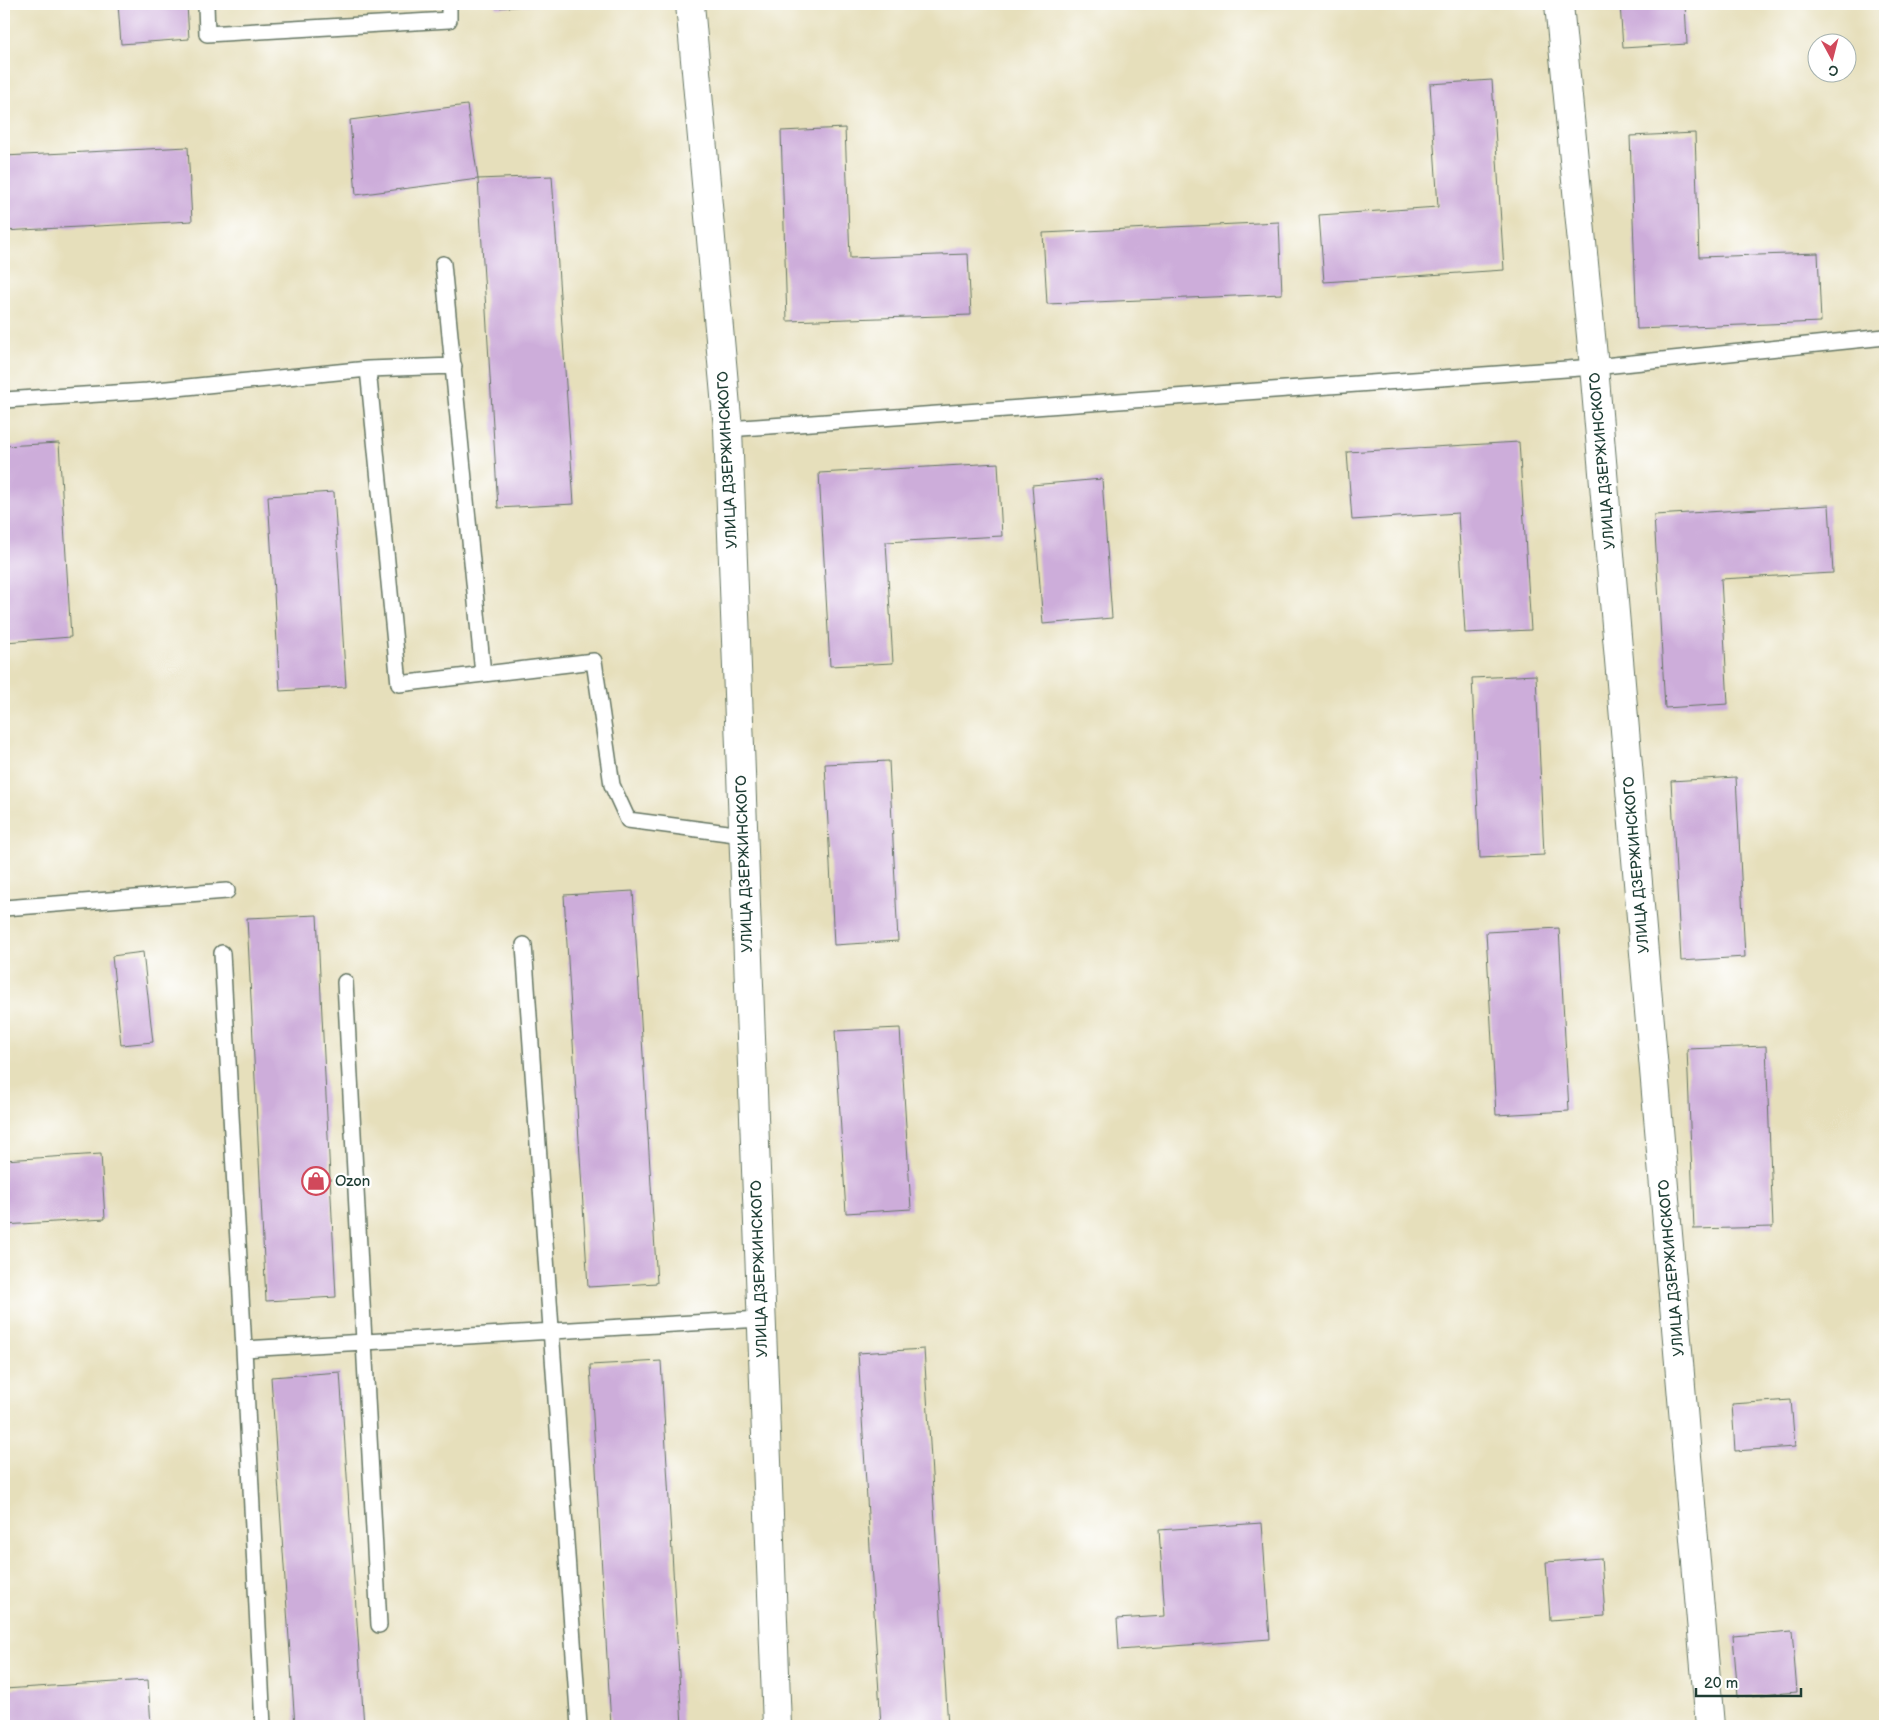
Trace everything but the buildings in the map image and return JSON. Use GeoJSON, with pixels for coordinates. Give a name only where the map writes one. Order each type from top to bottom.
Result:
{"type":"FeatureCollection","features":[{"type":"Feature","properties":{"kind":"street","name":"УЛИЦА ДЗЕРЖИНСКОГО"},"geometry":{"type":"LineString","coordinates":[[690,4],[728,429],[776,1726]]}},
{"type":"Feature","properties":{"kind":"street","name":"УЛИЦА ДЗЕРЖИНСКОГО"},"geometry":{"type":"LineString","coordinates":[[1559,4],[1594,367],[1710,1726]]}},
{"type":"Feature","properties":{"kind":"lane"},"geometry":{"type":"LineString","coordinates":[[206,4],[207,34],[450,20],[449,4]]}},
{"type":"Feature","properties":{"kind":"lane"},"geometry":{"type":"LineString","coordinates":[[443,264],[483,674]]}},
{"type":"Feature","properties":{"kind":"lane"},"geometry":{"type":"LineString","coordinates":[[728,429],[1594,367],[1885,337]]}},
{"type":"Feature","properties":{"kind":"lane"},"geometry":{"type":"LineString","coordinates":[[4,400],[147,391],[368,368],[454,366]]}},
{"type":"Feature","properties":{"kind":"lane"},"geometry":{"type":"LineString","coordinates":[[368,368],[399,684],[594,661],[612,785],[628,820],[743,835]]}},
{"type":"Feature","properties":{"kind":"lane"},"geometry":{"type":"LineString","coordinates":[[4,908],[227,890]]}},
{"type":"Feature","properties":{"kind":"lane"},"geometry":{"type":"LineString","coordinates":[[524,945],[579,1726]]}},
{"type":"Feature","properties":{"kind":"lane"},"geometry":{"type":"LineString","coordinates":[[222,953],[263,1726]]}},
{"type":"Feature","properties":{"kind":"lane"},"geometry":{"type":"LineString","coordinates":[[344,982],[379,1625]]}},
{"type":"Feature","properties":{"kind":"lane"},"geometry":{"type":"LineString","coordinates":[[244,1349],[761,1319]]}},
{"type":"Feature","properties":{"kind":"place","name":"Ozon"},"geometry":{"type":"Point","coordinates":[316,1181]}}]}
